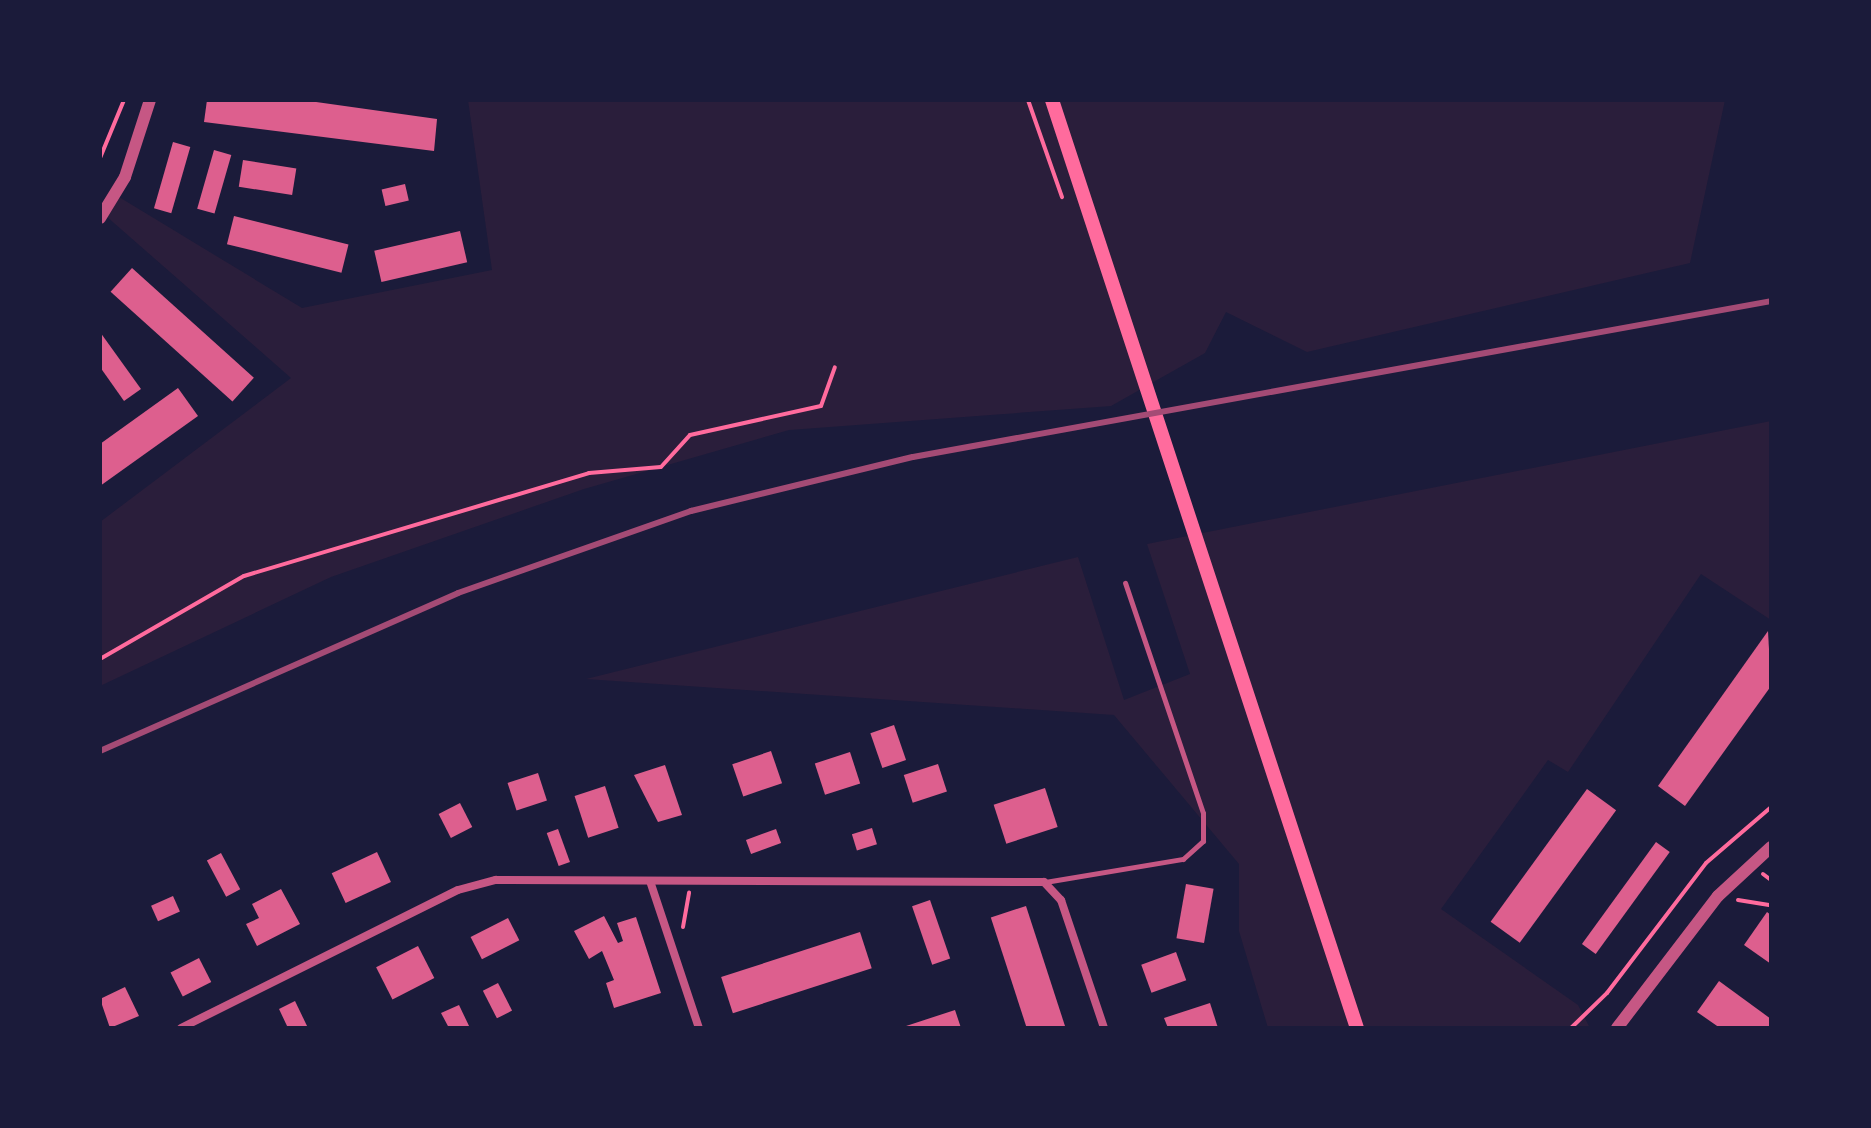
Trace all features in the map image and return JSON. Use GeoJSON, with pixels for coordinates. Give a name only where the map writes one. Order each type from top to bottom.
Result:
{"type":"FeatureCollection","features":[{"type":"Feature","properties":{"kind":"main road"},"geometry":{"type":"LineString","coordinates":[[1052,100],[1135,340],[1357,1028]]}},
{"type":"Feature","properties":{"kind":"street"},"geometry":{"type":"LineString","coordinates":[[100,218],[125,177],[150,100]]}},
{"type":"Feature","properties":{"kind":"street"},"geometry":{"type":"LineString","coordinates":[[1617,1028],[1718,896],[1771,847]]}},
{"type":"Feature","properties":{"kind":"street"},"geometry":{"type":"LineString","coordinates":[[650,881],[699,1028]]}},
{"type":"Feature","properties":{"kind":"street"},"geometry":{"type":"LineString","coordinates":[[181,1028],[467,887],[692,881],[1044,882],[1061,900],[1104,1028]]}},
{"type":"Feature","properties":{"kind":"lane"},"geometry":{"type":"LineString","coordinates":[[1044,882],[1183,859],[1203,841],[1203,813],[1125,583]]}},
{"type":"Feature","properties":{"kind":"path"},"geometry":{"type":"LineString","coordinates":[[100,158],[124,100]]}},
{"type":"Feature","properties":{"kind":"path"},"geometry":{"type":"LineString","coordinates":[[100,659],[244,576],[589,473],[661,467],[690,435],[821,406],[835,367]]}},
{"type":"Feature","properties":{"kind":"path"},"geometry":{"type":"LineString","coordinates":[[1571,1028],[1607,993],[1706,863],[1771,807]]}},
{"type":"Feature","properties":{"kind":"path"},"geometry":{"type":"LineString","coordinates":[[687,939],[682,924],[692,881]]}},
{"type":"Feature","properties":{"kind":"path"},"geometry":{"type":"LineString","coordinates":[[1718,896],[1771,905]]}},
{"type":"Feature","properties":{"kind":"path"},"geometry":{"type":"LineString","coordinates":[[1404,1028],[1474,1028]]}},
{"type":"Feature","properties":{"kind":"shaded area"},"geometry":{"type":"Polygon","coordinates":[[[468,100],[1725,100],[1690,263],[1307,352],[1226,312],[1205,353],[1111,406],[789,430],[584,489],[331,577],[100,686],[100,522],[291,378],[106,216],[119,197],[302,308],[492,270],[468,100]]]}},
{"type":"Feature","properties":{"kind":"shaded area"},"geometry":{"type":"Polygon","coordinates":[[[1771,421],[1771,620],[1701,574],[1568,772],[1548,760],[1441,909],[1578,1005],[1590,1028],[1268,1028],[1239,931],[1239,864],[1114,715],[586,679],[1078,557],[1124,700],[1190,674],[1147,544],[1771,421]]]}},
{"type":"Feature","properties":{"kind":"building"},"geometry":{"type":"Polygon","coordinates":[[[207,100],[302,100],[437,119],[434,151],[204,122],[207,100]]]}},
{"type":"Feature","properties":{"kind":"building"},"geometry":{"type":"Polygon","coordinates":[[[173,142],[190,147],[171,213],[154,208],[173,142]]]}},
{"type":"Feature","properties":{"kind":"building"},"geometry":{"type":"Polygon","coordinates":[[[214,150],[231,155],[214,214],[197,209],[214,150]]]}},
{"type":"Feature","properties":{"kind":"building"},"geometry":{"type":"Polygon","coordinates":[[[243,160],[296,168],[292,195],[239,187],[243,160]]]}},
{"type":"Feature","properties":{"kind":"building"},"geometry":{"type":"Polygon","coordinates":[[[405,184],[409,201],[385,206],[382,189],[405,184]]]}},
{"type":"Feature","properties":{"kind":"building"},"geometry":{"type":"Polygon","coordinates":[[[234,216],[348,245],[341,273],[227,244],[234,216]]]}},
{"type":"Feature","properties":{"kind":"building"},"geometry":{"type":"Polygon","coordinates":[[[460,231],[467,262],[381,282],[374,251],[460,231]]]}},
{"type":"Feature","properties":{"kind":"building"},"geometry":{"type":"Polygon","coordinates":[[[132,268],[254,378],[232,402],[111,292],[132,268]]]}},
{"type":"Feature","properties":{"kind":"building"},"geometry":{"type":"Polygon","coordinates":[[[100,332],[141,389],[124,401],[100,367],[100,332]]]}},
{"type":"Feature","properties":{"kind":"building"},"geometry":{"type":"Polygon","coordinates":[[[178,388],[198,416],[100,486],[100,444],[178,388]]]}},
{"type":"Feature","properties":{"kind":"building"},"geometry":{"type":"Polygon","coordinates":[[[1768,631],[1771,686],[1685,806],[1658,786],[1768,631]]]}},
{"type":"Feature","properties":{"kind":"building"},"geometry":{"type":"Polygon","coordinates":[[[894,725],[906,760],[882,768],[870,733],[894,725]]]}},
{"type":"Feature","properties":{"kind":"building"},"geometry":{"type":"Polygon","coordinates":[[[771,751],[782,783],[743,796],[732,764],[771,751]]]}},
{"type":"Feature","properties":{"kind":"building"},"geometry":{"type":"Polygon","coordinates":[[[850,752],[860,783],[825,795],[815,763],[850,752]]]}},
{"type":"Feature","properties":{"kind":"building"},"geometry":{"type":"Polygon","coordinates":[[[938,764],[947,792],[913,803],[904,775],[938,764]]]}},
{"type":"Feature","properties":{"kind":"building"},"geometry":{"type":"Polygon","coordinates":[[[665,765],[682,815],[658,822],[634,775],[665,765]]]}},
{"type":"Feature","properties":{"kind":"building"},"geometry":{"type":"Polygon","coordinates":[[[538,773],[547,801],[517,810],[508,783],[538,773]]]}},
{"type":"Feature","properties":{"kind":"building"},"geometry":{"type":"Polygon","coordinates":[[[605,786],[619,828],[588,838],[575,796],[605,786]]]}},
{"type":"Feature","properties":{"kind":"building"},"geometry":{"type":"Polygon","coordinates":[[[1045,788],[1058,827],[1006,844],[994,805],[1045,788]]]}},
{"type":"Feature","properties":{"kind":"building"},"geometry":{"type":"Polygon","coordinates":[[[1587,789],[1616,810],[1520,943],[1491,922],[1587,789]]]}},
{"type":"Feature","properties":{"kind":"building"},"geometry":{"type":"Polygon","coordinates":[[[460,803],[472,827],[451,838],[439,814],[460,803]]]}},
{"type":"Feature","properties":{"kind":"building"},"geometry":{"type":"Polygon","coordinates":[[[872,828],[877,844],[857,850],[852,834],[872,828]]]}},
{"type":"Feature","properties":{"kind":"building"},"geometry":{"type":"Polygon","coordinates":[[[558,829],[570,862],[559,866],[547,833],[558,829]]]}},
{"type":"Feature","properties":{"kind":"building"},"geometry":{"type":"Polygon","coordinates":[[[776,829],[781,843],[751,854],[746,840],[776,829]]]}},
{"type":"Feature","properties":{"kind":"building"},"geometry":{"type":"Polygon","coordinates":[[[1656,842],[1670,852],[1596,954],[1582,944],[1656,842]]]}},
{"type":"Feature","properties":{"kind":"building"},"geometry":{"type":"Polygon","coordinates":[[[377,852],[391,882],[346,903],[332,873],[377,852]]]}},
{"type":"Feature","properties":{"kind":"building"},"geometry":{"type":"Polygon","coordinates":[[[221,853],[240,889],[226,897],[207,861],[221,853]]]}},
{"type":"Feature","properties":{"kind":"building"},"geometry":{"type":"Polygon","coordinates":[[[1186,884],[1214,889],[1204,943],[1176,938],[1186,884]]]}},
{"type":"Feature","properties":{"kind":"building"},"geometry":{"type":"Polygon","coordinates":[[[281,889],[300,924],[257,946],[246,924],[259,918],[252,904],[281,889]]]}},
{"type":"Feature","properties":{"kind":"building"},"geometry":{"type":"Polygon","coordinates":[[[173,896],[180,912],[158,921],[151,906],[173,896]]]}},
{"type":"Feature","properties":{"kind":"building"},"geometry":{"type":"Polygon","coordinates":[[[930,900],[950,959],[932,965],[912,906],[930,900]]]}},
{"type":"Feature","properties":{"kind":"building"},"geometry":{"type":"Polygon","coordinates":[[[1026,906],[1066,1028],[1027,1028],[991,917],[1026,906]]]}},
{"type":"Feature","properties":{"kind":"building"},"geometry":{"type":"Polygon","coordinates":[[[1767,912],[1771,915],[1771,964],[1744,945],[1767,912]]]}},
{"type":"Feature","properties":{"kind":"building"},"geometry":{"type":"Polygon","coordinates":[[[604,916],[618,943],[623,941],[617,923],[636,917],[661,993],[614,1008],[606,983],[614,980],[602,951],[589,959],[574,931],[604,916]]]}},
{"type":"Feature","properties":{"kind":"building"},"geometry":{"type":"Polygon","coordinates":[[[508,918],[519,940],[482,959],[471,937],[508,918]]]}},
{"type":"Feature","properties":{"kind":"building"},"geometry":{"type":"Polygon","coordinates":[[[860,932],[872,968],[733,1013],[721,977],[860,932]]]}},
{"type":"Feature","properties":{"kind":"building"},"geometry":{"type":"Polygon","coordinates":[[[418,946],[434,978],[392,999],[376,967],[418,946]]]}},
{"type":"Feature","properties":{"kind":"building"},"geometry":{"type":"Polygon","coordinates":[[[1176,952],[1186,980],[1151,993],[1141,965],[1176,952]]]}},
{"type":"Feature","properties":{"kind":"building"},"geometry":{"type":"Polygon","coordinates":[[[199,958],[211,982],[183,997],[170,973],[199,958]]]}},
{"type":"Feature","properties":{"kind":"building"},"geometry":{"type":"Polygon","coordinates":[[[1719,981],[1771,1019],[1771,1028],[1720,1028],[1697,1012],[1719,981]]]}},
{"type":"Feature","properties":{"kind":"building"},"geometry":{"type":"Polygon","coordinates":[[[498,983],[512,1011],[497,1018],[483,991],[498,983]]]}},
{"type":"Feature","properties":{"kind":"building"},"geometry":{"type":"Polygon","coordinates":[[[125,987],[139,1016],[110,1028],[100,999],[125,987]]]}},
{"type":"Feature","properties":{"kind":"building"},"geometry":{"type":"Polygon","coordinates":[[[295,1001],[308,1028],[288,1028],[279,1009],[295,1001]]]}},
{"type":"Feature","properties":{"kind":"building"},"geometry":{"type":"Polygon","coordinates":[[[1210,1003],[1218,1028],[1168,1028],[1164,1018],[1210,1003]]]}},
{"type":"Feature","properties":{"kind":"building"},"geometry":{"type":"Polygon","coordinates":[[[459,1005],[470,1028],[449,1028],[441,1013],[459,1005]]]}},
{"type":"Feature","properties":{"kind":"building"},"geometry":{"type":"Polygon","coordinates":[[[955,1010],[961,1028],[903,1028],[903,1027],[955,1010]]]}},
{"type":"Feature","properties":{"kind":"railway"},"geometry":{"type":"LineString","coordinates":[[100,751],[458,593],[691,511],[913,457],[1771,301]]}}]}
